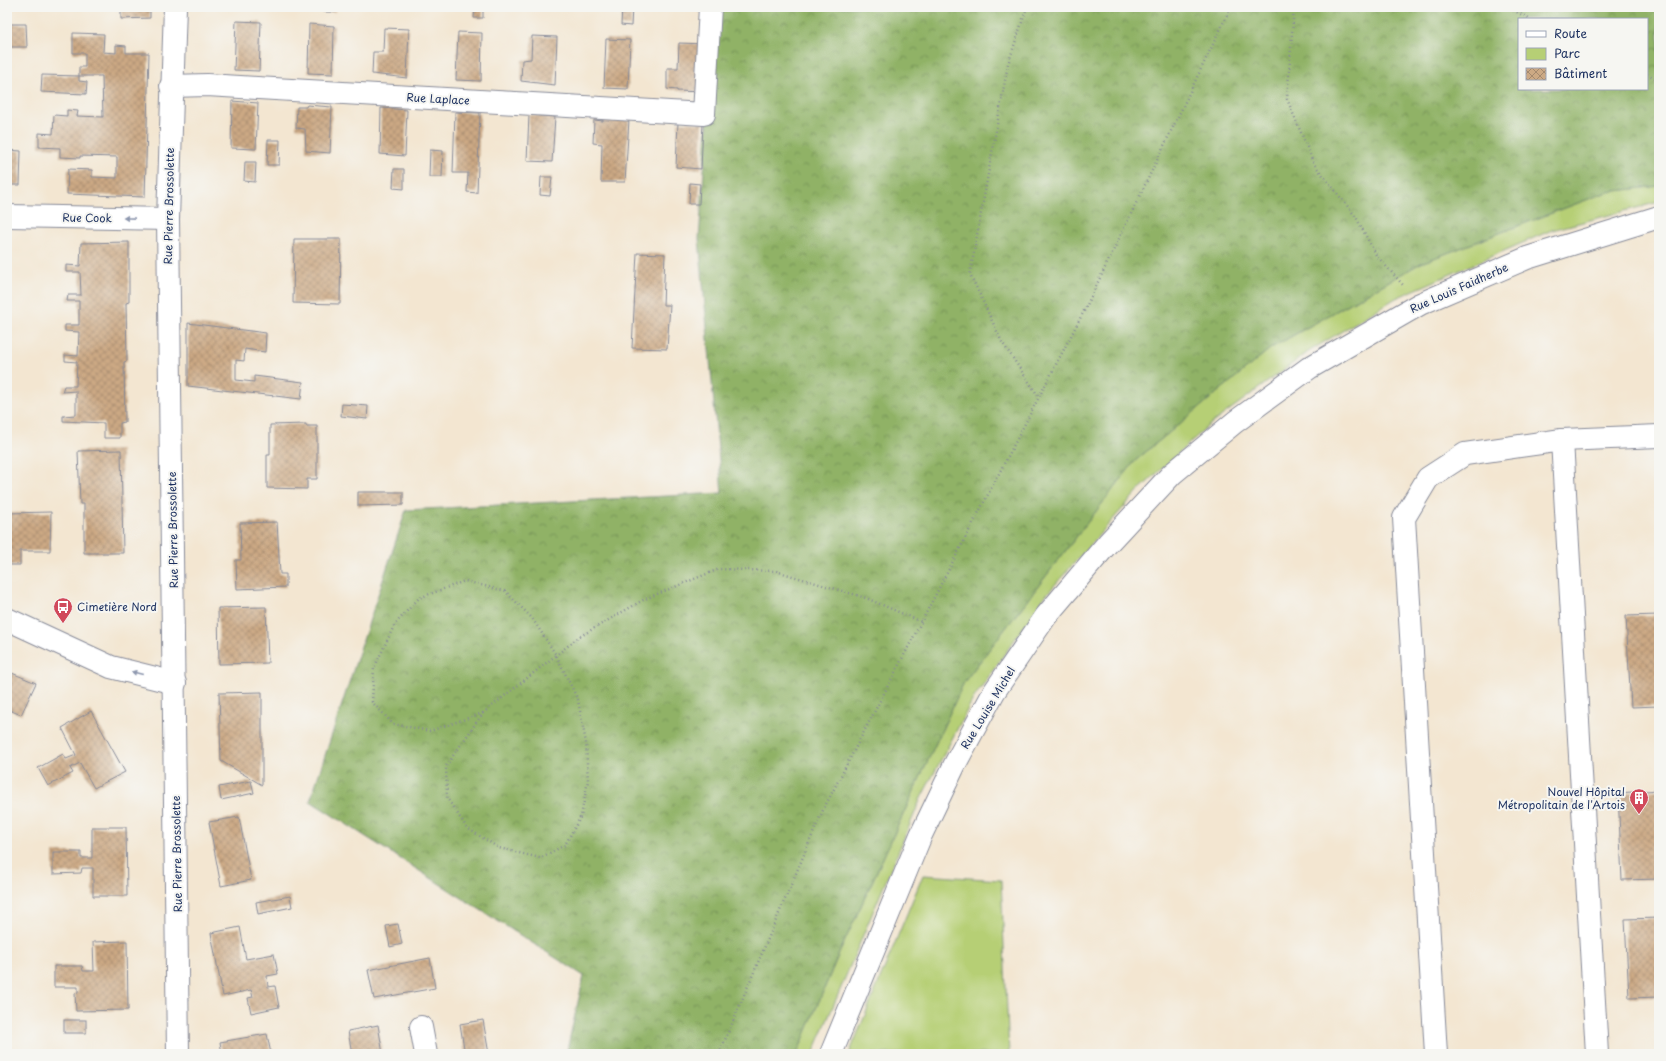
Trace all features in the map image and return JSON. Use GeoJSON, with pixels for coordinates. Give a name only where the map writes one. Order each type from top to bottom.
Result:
{"type":"FeatureCollection","features":[{"type":"Feature","properties":{"kind":"street","name":"Rue Pierre Brossolette"},"geometry":{"type":"LineString","coordinates":[[175,7],[171,86],[168,219],[175,683],[178,1054]]}},
{"type":"Feature","properties":{"kind":"street","name":"Rue Laplace"},"geometry":{"type":"LineString","coordinates":[[171,86],[215,86],[704,114],[710,7]]}},
{"type":"Feature","properties":{"kind":"street","name":"Rue Cook"},"geometry":{"type":"LineString","coordinates":[[7,216],[168,219]]}},
{"type":"Feature","properties":{"kind":"street","name":"Rue Louis Faidherbe"},"geometry":{"type":"LineString","coordinates":[[1236,422],[1309,368],[1420,304],[1528,258],[1659,217]]}},
{"type":"Feature","properties":{"kind":"street","name":"Rue Louise Michel"},"geometry":{"type":"LineString","coordinates":[[831,1054],[921,835],[955,764],[994,692],[1046,616],[1108,543],[1172,474],[1236,422]]}},
{"type":"Feature","properties":{"kind":"street"},"geometry":{"type":"LineString","coordinates":[[1436,1054],[1404,518],[1428,478],[1465,454],[1562,440],[1659,436]]}},
{"type":"Feature","properties":{"kind":"street"},"geometry":{"type":"LineString","coordinates":[[1562,440],[1597,1054]]}},
{"type":"Feature","properties":{"kind":"street"},"geometry":{"type":"LineString","coordinates":[[7,619],[111,667],[175,683]]}},
{"type":"Feature","properties":{"kind":"street"},"geometry":{"type":"LineString","coordinates":[[421,1027],[426,1054]]}},
{"type":"Feature","properties":{"kind":"path"},"geometry":{"type":"LineString","coordinates":[[1027,7],[1008,64],[970,274],[1002,342],[1039,397]]}},
{"type":"Feature","properties":{"kind":"path"},"geometry":{"type":"LineString","coordinates":[[720,1054],[823,810],[1085,309],[1231,7]]}},
{"type":"Feature","properties":{"kind":"path"},"geometry":{"type":"LineString","coordinates":[[1294,7],[1287,99],[1314,164],[1356,217],[1376,254],[1420,304]]}},
{"type":"Feature","properties":{"kind":"path"},"geometry":{"type":"LineString","coordinates":[[1506,7],[1529,18]]}},
{"type":"Feature","properties":{"kind":"path"},"geometry":{"type":"LineString","coordinates":[[1648,74],[1659,80]]}},
{"type":"Feature","properties":{"kind":"path"},"geometry":{"type":"LineString","coordinates":[[484,713],[430,732],[393,724],[372,702],[374,668],[395,624],[419,598],[465,581],[505,591],[532,618],[556,655],[578,700],[586,743],[588,782],[581,816],[565,845],[540,858],[499,848],[466,828],[447,798],[446,766],[484,713],[556,655],[579,637],[645,599],[719,569],[776,571],[866,598],[922,622]]}},
{"type":"Feature","properties":{"kind":"green space"},"geometry":{"type":"Polygon","coordinates":[[[716,7],[1659,7],[1659,186],[1607,192],[1421,263],[1271,348],[1135,461],[964,682],[837,958],[797,1054],[566,1054],[584,976],[310,801],[406,510],[722,493],[699,239],[716,7]]]}},
{"type":"Feature","properties":{"kind":"green space"},"geometry":{"type":"Polygon","coordinates":[[[1659,186],[1659,202],[1552,230],[1396,298],[1308,352],[1208,426],[1139,490],[1046,595],[973,699],[921,798],[813,1054],[797,1054],[837,958],[964,682],[1135,461],[1271,348],[1421,263],[1607,192],[1659,186]]]}},
{"type":"Feature","properties":{"kind":"green space"},"geometry":{"type":"Polygon","coordinates":[[[923,875],[1001,880],[1009,1054],[849,1054],[923,875]]]}},
{"type":"Feature","properties":{"kind":"building"},"geometry":{"type":"Polygon","coordinates":[[[121,7],[150,7],[150,18],[121,19],[121,7]]]}},
{"type":"Feature","properties":{"kind":"building"},"geometry":{"type":"Polygon","coordinates":[[[324,7],[335,7],[335,12],[324,12],[324,7]]]}},
{"type":"Feature","properties":{"kind":"building"},"geometry":{"type":"Polygon","coordinates":[[[475,7],[483,7],[483,18],[474,18],[475,7]]]}},
{"type":"Feature","properties":{"kind":"building"},"geometry":{"type":"Polygon","coordinates":[[[622,7],[632,7],[631,26],[621,25],[622,7]]]}},
{"type":"Feature","properties":{"kind":"building"},"geometry":{"type":"Polygon","coordinates":[[[236,21],[261,22],[259,71],[234,70],[236,21]]]}},
{"type":"Feature","properties":{"kind":"building"},"geometry":{"type":"Polygon","coordinates":[[[7,24],[26,24],[27,47],[7,47],[7,24]]]}},
{"type":"Feature","properties":{"kind":"building"},"geometry":{"type":"Polygon","coordinates":[[[309,24],[334,26],[333,74],[308,73],[309,24]]]}},
{"type":"Feature","properties":{"kind":"building"},"geometry":{"type":"Polygon","coordinates":[[[384,28],[409,29],[407,78],[372,74],[373,52],[383,52],[384,28]]]}},
{"type":"Feature","properties":{"kind":"building"},"geometry":{"type":"Polygon","coordinates":[[[458,32],[482,33],[481,81],[456,80],[458,32]]]}},
{"type":"Feature","properties":{"kind":"building"},"geometry":{"type":"Polygon","coordinates":[[[73,33],[104,34],[103,52],[116,53],[116,45],[126,46],[126,53],[149,53],[145,197],[67,194],[68,169],[92,170],[92,177],[117,178],[117,157],[60,157],[60,148],[39,147],[39,133],[53,134],[54,115],[67,116],[67,110],[78,111],[77,116],[103,117],[102,76],[79,76],[79,67],[85,67],[85,53],[73,53],[73,33]]]}},
{"type":"Feature","properties":{"kind":"building"},"geometry":{"type":"Polygon","coordinates":[[[532,36],[557,37],[555,85],[521,81],[522,60],[531,59],[532,36]]]}},
{"type":"Feature","properties":{"kind":"building"},"geometry":{"type":"Polygon","coordinates":[[[606,39],[630,40],[628,89],[604,88],[606,39]]]}},
{"type":"Feature","properties":{"kind":"building"},"geometry":{"type":"Polygon","coordinates":[[[679,43],[705,44],[703,92],[667,89],[667,68],[678,68],[679,43]]]}},
{"type":"Feature","properties":{"kind":"building"},"geometry":{"type":"Polygon","coordinates":[[[42,75],[79,76],[79,81],[87,82],[86,94],[41,92],[42,75]]]}},
{"type":"Feature","properties":{"kind":"building"},"geometry":{"type":"Polygon","coordinates":[[[232,101],[258,103],[256,149],[231,148],[232,101]]]}},
{"type":"Feature","properties":{"kind":"building"},"geometry":{"type":"Polygon","coordinates":[[[307,105],[332,107],[330,153],[306,151],[305,129],[296,128],[297,107],[306,107],[307,105]]]}},
{"type":"Feature","properties":{"kind":"building"},"geometry":{"type":"Polygon","coordinates":[[[381,108],[407,110],[405,156],[380,154],[381,108]]]}},
{"type":"Feature","properties":{"kind":"building"},"geometry":{"type":"Polygon","coordinates":[[[455,112],[480,113],[477,193],[467,192],[468,173],[453,173],[455,112]]]}},
{"type":"Feature","properties":{"kind":"building"},"geometry":{"type":"Polygon","coordinates":[[[529,115],[555,117],[552,162],[527,161],[529,115]]]}},
{"type":"Feature","properties":{"kind":"building"},"geometry":{"type":"Polygon","coordinates":[[[603,119],[629,120],[625,182],[601,182],[602,144],[593,143],[594,120],[603,121],[603,119]]]}},
{"type":"Feature","properties":{"kind":"building"},"geometry":{"type":"Polygon","coordinates":[[[678,122],[703,123],[701,169],[676,167],[678,122]]]}},
{"type":"Feature","properties":{"kind":"building"},"geometry":{"type":"Polygon","coordinates":[[[268,140],[280,140],[279,165],[267,165],[268,140]]]}},
{"type":"Feature","properties":{"kind":"building"},"geometry":{"type":"Polygon","coordinates":[[[7,150],[21,151],[20,185],[7,185],[7,150]]]}},
{"type":"Feature","properties":{"kind":"building"},"geometry":{"type":"Polygon","coordinates":[[[430,150],[443,151],[442,177],[429,177],[430,150]]]}},
{"type":"Feature","properties":{"kind":"building"},"geometry":{"type":"Polygon","coordinates":[[[245,162],[256,162],[255,182],[244,181],[245,162]]]}},
{"type":"Feature","properties":{"kind":"building"},"geometry":{"type":"Polygon","coordinates":[[[394,169],[404,169],[404,189],[393,188],[394,169]]]}},
{"type":"Feature","properties":{"kind":"building"},"geometry":{"type":"Polygon","coordinates":[[[541,177],[552,177],[550,196],[540,195],[541,177]]]}},
{"type":"Feature","properties":{"kind":"building"},"geometry":{"type":"Polygon","coordinates":[[[690,183],[700,184],[699,204],[689,204],[690,183]]]}},
{"type":"Feature","properties":{"kind":"building"},"geometry":{"type":"Polygon","coordinates":[[[294,239],[341,239],[340,304],[293,303],[294,239]]]}},
{"type":"Feature","properties":{"kind":"building"},"geometry":{"type":"Polygon","coordinates":[[[129,242],[129,302],[126,303],[127,361],[124,362],[125,422],[120,423],[120,438],[104,438],[104,423],[63,421],[63,416],[76,415],[76,391],[62,392],[64,386],[76,386],[77,362],[65,361],[65,355],[78,356],[79,332],[65,331],[65,325],[79,325],[79,301],[67,301],[68,295],[81,295],[80,272],[66,272],[66,265],[80,266],[81,243],[129,242]]]}},
{"type":"Feature","properties":{"kind":"building"},"geometry":{"type":"Polygon","coordinates":[[[637,253],[665,254],[663,305],[670,305],[667,349],[632,348],[637,253]]]}},
{"type":"Feature","properties":{"kind":"building"},"geometry":{"type":"Polygon","coordinates":[[[188,323],[266,333],[265,352],[245,349],[244,361],[236,360],[236,380],[254,382],[254,376],[303,382],[301,399],[188,386],[188,323]]]}},
{"type":"Feature","properties":{"kind":"building"},"geometry":{"type":"Polygon","coordinates":[[[342,404],[368,406],[367,419],[341,416],[342,404]]]}},
{"type":"Feature","properties":{"kind":"building"},"geometry":{"type":"Polygon","coordinates":[[[306,424],[306,426],[317,426],[317,479],[307,479],[307,489],[267,488],[267,455],[270,455],[270,425],[306,424]]]}},
{"type":"Feature","properties":{"kind":"building"},"geometry":{"type":"Polygon","coordinates":[[[121,450],[123,553],[84,553],[84,504],[80,504],[78,451],[121,450]]]}},
{"type":"Feature","properties":{"kind":"building"},"geometry":{"type":"Polygon","coordinates":[[[358,492],[403,492],[403,505],[358,506],[358,492]]]}},
{"type":"Feature","properties":{"kind":"building"},"geometry":{"type":"Polygon","coordinates":[[[51,512],[50,551],[20,551],[20,565],[7,565],[7,513],[51,512]]]}},
{"type":"Feature","properties":{"kind":"building"},"geometry":{"type":"Polygon","coordinates":[[[277,522],[280,574],[286,574],[286,587],[237,589],[236,560],[241,560],[240,523],[277,522]]]}},
{"type":"Feature","properties":{"kind":"building"},"geometry":{"type":"Polygon","coordinates":[[[266,607],[268,663],[219,664],[218,608],[266,607]]]}},
{"type":"Feature","properties":{"kind":"building"},"geometry":{"type":"Polygon","coordinates":[[[1659,615],[1659,706],[1631,707],[1626,616],[1659,615]]]}},
{"type":"Feature","properties":{"kind":"building"},"geometry":{"type":"Polygon","coordinates":[[[7,671],[36,683],[21,715],[7,709],[7,671]]]}},
{"type":"Feature","properties":{"kind":"building"},"geometry":{"type":"Polygon","coordinates":[[[262,692],[262,785],[221,761],[219,693],[262,692]]]}},
{"type":"Feature","properties":{"kind":"building"},"geometry":{"type":"Polygon","coordinates":[[[91,711],[125,772],[94,788],[80,763],[70,768],[73,773],[48,786],[38,768],[63,754],[66,759],[76,755],[62,728],[91,711]]]}},
{"type":"Feature","properties":{"kind":"building"},"geometry":{"type":"Polygon","coordinates":[[[251,781],[254,793],[221,800],[219,787],[251,781]]]}},
{"type":"Feature","properties":{"kind":"building","name":"Nouvel Hôpital Métropolitain de l'Artois"},"geometry":{"type":"Polygon","coordinates":[[[1659,790],[1659,879],[1622,880],[1618,793],[1659,790]]]}},
{"type":"Feature","properties":{"kind":"building"},"geometry":{"type":"Polygon","coordinates":[[[239,817],[251,880],[221,886],[209,822],[239,817]]]}},
{"type":"Feature","properties":{"kind":"building"},"geometry":{"type":"Polygon","coordinates":[[[92,827],[126,827],[127,896],[93,896],[93,868],[82,868],[81,873],[53,874],[53,852],[81,852],[81,858],[92,858],[92,827]]]}},
{"type":"Feature","properties":{"kind":"building"},"geometry":{"type":"Polygon","coordinates":[[[290,896],[292,907],[258,914],[256,902],[290,896]]]}},
{"type":"Feature","properties":{"kind":"building"},"geometry":{"type":"Polygon","coordinates":[[[1659,918],[1659,997],[1629,998],[1625,919],[1659,918]]]}},
{"type":"Feature","properties":{"kind":"building"},"geometry":{"type":"Polygon","coordinates":[[[398,924],[402,944],[390,947],[386,926],[398,924]]]}},
{"type":"Feature","properties":{"kind":"building"},"geometry":{"type":"Polygon","coordinates":[[[240,927],[246,959],[274,954],[278,974],[267,976],[268,987],[275,986],[279,1007],[251,1013],[248,998],[253,997],[251,990],[223,996],[211,933],[240,927]]]}},
{"type":"Feature","properties":{"kind":"building"},"geometry":{"type":"Polygon","coordinates":[[[127,941],[128,1010],[76,1011],[75,993],[78,992],[78,987],[54,987],[54,966],[82,966],[83,971],[94,971],[93,942],[127,941]]]}},
{"type":"Feature","properties":{"kind":"building"},"geometry":{"type":"Polygon","coordinates":[[[430,958],[435,988],[374,999],[368,970],[430,958]]]}},
{"type":"Feature","properties":{"kind":"building"},"geometry":{"type":"Polygon","coordinates":[[[64,1020],[86,1020],[86,1033],[64,1033],[64,1020]]]}},
{"type":"Feature","properties":{"kind":"building"},"geometry":{"type":"Polygon","coordinates":[[[483,1020],[489,1054],[465,1054],[460,1024],[483,1020]]]}},
{"type":"Feature","properties":{"kind":"building"},"geometry":{"type":"Polygon","coordinates":[[[378,1025],[383,1054],[352,1054],[348,1031],[378,1025]]]}},
{"type":"Feature","properties":{"kind":"building"},"geometry":{"type":"Polygon","coordinates":[[[267,1034],[271,1054],[222,1054],[220,1042],[267,1034]]]}},
{"type":"Feature","properties":{"kind":"place","name":"Cimetière Nord"},"geometry":{"type":"Point","coordinates":[63,624]}},
{"type":"Feature","properties":{"kind":"place","name":"Nouvel Hôpital Métropolitain de l'Artois"},"geometry":{"type":"Point","coordinates":[1639,815]}}]}
